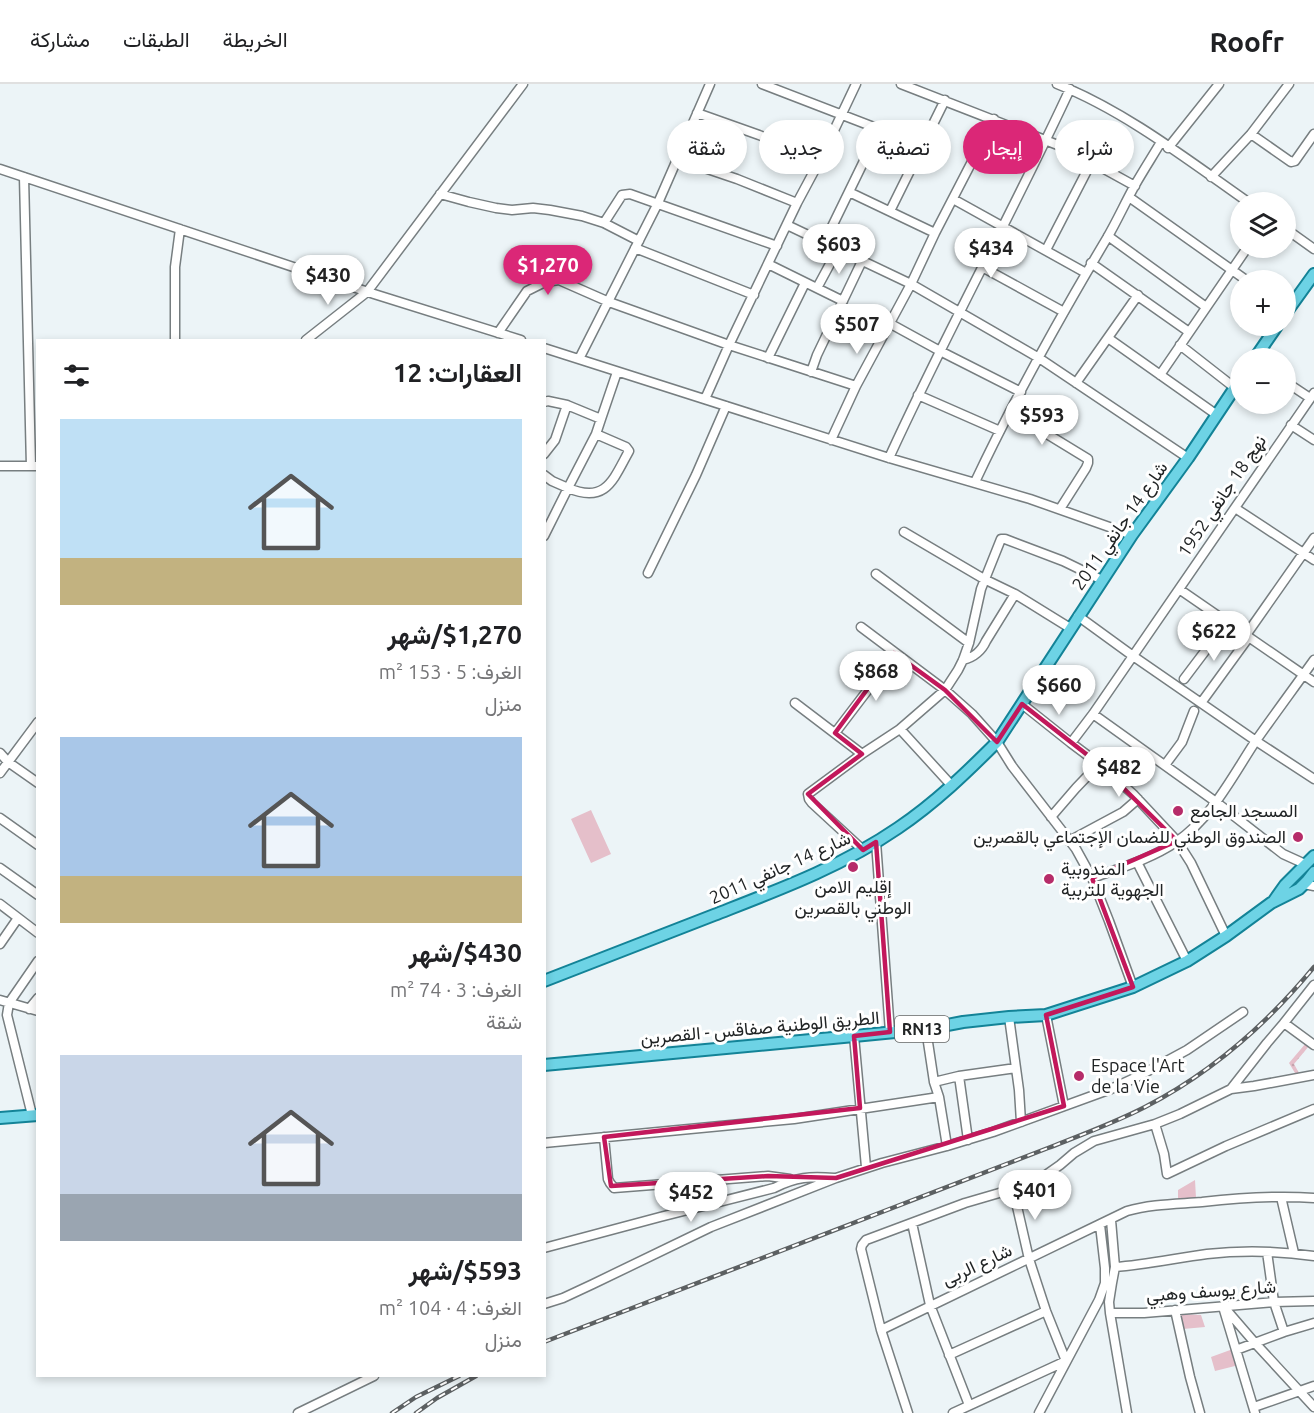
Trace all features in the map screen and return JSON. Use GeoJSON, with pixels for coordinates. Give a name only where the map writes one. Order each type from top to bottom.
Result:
{"type":"FeatureCollection","features":[{"type":"Feature","properties":{"kind":"main road"},"geometry":{"type":"LineString","coordinates":[[1296,297],[1314,274]]}},
{"type":"Feature","properties":{"kind":"main road","name":"شارع 14 جانفي 2011"},"geometry":{"type":"LineString","coordinates":[[546,980],[814,875],[876,842],[952,786],[997,742],[1132,535],[1230,396]]}},
{"type":"Feature","properties":{"kind":"main road","name":"الطريق الوطنية صفاقس - القصرين"},"geometry":{"type":"LineString","coordinates":[[546,1065],[926,1029],[963,1022],[1046,1015],[1133,987],[1187,961],[1273,902],[1309,885],[1314,856]]}},
{"type":"Feature","properties":{"kind":"main road","name":"الطريق الوطنية صفاقس - القصرين"},"geometry":{"type":"LineString","coordinates":[[1273,902],[1295,874],[1311,872]]}},
{"type":"Feature","properties":{"kind":"main road"},"geometry":{"type":"LineString","coordinates":[[1295,874],[1309,885]]}},
{"type":"Feature","properties":{"kind":"main road"},"geometry":{"type":"LineString","coordinates":[[0,1118],[35,1115]]}},
{"type":"Feature","properties":{"kind":"street"},"geometry":{"type":"LineString","coordinates":[[307,339],[367,292],[524,84]]}},
{"type":"Feature","properties":{"kind":"street"},"geometry":{"type":"LineString","coordinates":[[694,120],[710,84]]}},
{"type":"Feature","properties":{"kind":"street"},"geometry":{"type":"LineString","coordinates":[[762,84],[858,120]]}},
{"type":"Feature","properties":{"kind":"street"},"geometry":{"type":"LineString","coordinates":[[839,120],[856,84]]}},
{"type":"Feature","properties":{"kind":"street"},"geometry":{"type":"LineString","coordinates":[[901,84],[1055,143]]}},
{"type":"Feature","properties":{"kind":"street"},"geometry":{"type":"LineString","coordinates":[[1057,84],[1099,103],[1233,192]]}},
{"type":"Feature","properties":{"kind":"street"},"geometry":{"type":"LineString","coordinates":[[975,482],[1039,358],[1135,186],[1165,145],[1219,84]]}},
{"type":"Feature","properties":{"kind":"street"},"geometry":{"type":"LineString","coordinates":[[1211,177],[1251,134],[1289,84]]}},
{"type":"Feature","properties":{"kind":"street"},"geometry":{"type":"LineString","coordinates":[[889,458],[1070,89]]}},
{"type":"Feature","properties":{"kind":"street"},"geometry":{"type":"LineString","coordinates":[[935,120],[945,100]]}},
{"type":"Feature","properties":{"kind":"street"},"geometry":{"type":"LineString","coordinates":[[697,113],[759,135]]}},
{"type":"Feature","properties":{"kind":"street"},"geometry":{"type":"LineString","coordinates":[[831,440],[856,386],[911,284],[994,119]]}},
{"type":"Feature","properties":{"kind":"street"},"geometry":{"type":"LineString","coordinates":[[1251,134],[1291,162],[1295,161],[1314,134]]}},
{"type":"Feature","properties":{"kind":"street"},"geometry":{"type":"LineString","coordinates":[[0,169],[367,292],[518,339]]}},
{"type":"Feature","properties":{"kind":"street"},"geometry":{"type":"LineString","coordinates":[[579,359],[671,174]]}},
{"type":"Feature","properties":{"kind":"street"},"geometry":{"type":"LineString","coordinates":[[722,174],[797,203]]}},
{"type":"Feature","properties":{"kind":"street"},"geometry":{"type":"LineString","coordinates":[[705,399],[813,174]]}},
{"type":"Feature","properties":{"kind":"street"},"geometry":{"type":"LineString","coordinates":[[824,243],[858,174]]}},
{"type":"Feature","properties":{"kind":"street"},"geometry":{"type":"LineString","coordinates":[[890,212],[909,174]]}},
{"type":"Feature","properties":{"kind":"street"},"geometry":{"type":"LineString","coordinates":[[1046,250],[1085,174]]}},
{"type":"Feature","properties":{"kind":"street"},"geometry":{"type":"LineString","coordinates":[[1114,174],[1135,186]]}},
{"type":"Feature","properties":{"kind":"street"},"geometry":{"type":"LineString","coordinates":[[0,466],[34,466],[24,177]]}},
{"type":"Feature","properties":{"kind":"street"},"geometry":{"type":"LineString","coordinates":[[849,192],[935,233]]}},
{"type":"Feature","properties":{"kind":"street"},"geometry":{"type":"LineString","coordinates":[[440,194],[495,208],[550,210],[604,223],[637,244],[754,295]]}},
{"type":"Feature","properties":{"kind":"street"},"geometry":{"type":"LineString","coordinates":[[604,223],[622,195],[630,194],[777,246]]}},
{"type":"Feature","properties":{"kind":"street"},"geometry":{"type":"LineString","coordinates":[[1129,197],[1232,270],[1240,258]]}},
{"type":"Feature","properties":{"kind":"street"},"geometry":{"type":"LineString","coordinates":[[953,199],[1086,273]]}},
{"type":"Feature","properties":{"kind":"street"},"geometry":{"type":"LineString","coordinates":[[787,225],[911,284],[1039,358],[1188,458]]}},
{"type":"Feature","properties":{"kind":"street"},"geometry":{"type":"LineString","coordinates":[[175,339],[175,267],[180,229]]}},
{"type":"Feature","properties":{"kind":"street"},"geometry":{"type":"LineString","coordinates":[[1296,236],[1314,249]]}},
{"type":"Feature","properties":{"kind":"street"},"geometry":{"type":"LineString","coordinates":[[1108,237],[1206,307]]}},
{"type":"Feature","properties":{"kind":"street"},"geometry":{"type":"LineString","coordinates":[[817,288],[838,249]]}},
{"type":"Feature","properties":{"kind":"street"},"geometry":{"type":"LineString","coordinates":[[811,372],[862,261]]}},
{"type":"Feature","properties":{"kind":"street"},"geometry":{"type":"LineString","coordinates":[[1091,263],[1189,332]]}},
{"type":"Feature","properties":{"kind":"street"},"geometry":{"type":"LineString","coordinates":[[768,264],[843,301]]}},
{"type":"Feature","properties":{"kind":"street"},"geometry":{"type":"LineString","coordinates":[[982,267],[1064,312]]}},
{"type":"Feature","properties":{"kind":"street"},"geometry":{"type":"LineString","coordinates":[[1160,375],[1230,273]]}},
{"type":"Feature","properties":{"kind":"street"},"geometry":{"type":"LineString","coordinates":[[498,333],[527,291],[545,282],[559,280],[609,302],[729,345],[856,386]]}},
{"type":"Feature","properties":{"kind":"street"},"geometry":{"type":"LineString","coordinates":[[768,358],[805,283]]}},
{"type":"Feature","properties":{"kind":"street"},"geometry":{"type":"LineString","coordinates":[[1076,383],[1138,295]]}},
{"type":"Feature","properties":{"kind":"street"},"geometry":{"type":"LineString","coordinates":[[890,323],[1021,392]]}},
{"type":"Feature","properties":{"kind":"street"},"geometry":{"type":"LineString","coordinates":[[1108,338],[1217,415]]}},
{"type":"Feature","properties":{"kind":"street"},"geometry":{"type":"LineString","coordinates":[[1180,345],[1230,379]]}},
{"type":"Feature","properties":{"kind":"street"},"geometry":{"type":"LineString","coordinates":[[546,349],[831,440],[1060,509],[1132,535]]}},
{"type":"Feature","properties":{"kind":"street"},"geometry":{"type":"LineString","coordinates":[[546,532],[596,434],[617,372]]}},
{"type":"Feature","properties":{"kind":"street"},"geometry":{"type":"LineString","coordinates":[[1296,387],[1312,396]]}},
{"type":"Feature","properties":{"kind":"street"},"geometry":{"type":"LineString","coordinates":[[918,395],[1000,432]]}},
{"type":"Feature","properties":{"kind":"street","name":"نهج 18 جانفي 1952"},"geometry":{"type":"LineString","coordinates":[[1071,742],[1094,714],[1312,396]]}},
{"type":"Feature","properties":{"kind":"street"},"geometry":{"type":"LineString","coordinates":[[546,402],[567,405],[602,419]]}},
{"type":"Feature","properties":{"kind":"street"},"geometry":{"type":"LineString","coordinates":[[546,451],[555,440],[567,405]]}},
{"type":"Feature","properties":{"kind":"street"},"geometry":{"type":"LineString","coordinates":[[648,573],[696,475],[726,406]]}},
{"type":"Feature","properties":{"kind":"street"},"geometry":{"type":"LineString","coordinates":[[1011,412],[1088,459],[1086,468],[1060,509]]}},
{"type":"Feature","properties":{"kind":"street"},"geometry":{"type":"LineString","coordinates":[[1291,425],[1314,440]]}},
{"type":"Feature","properties":{"kind":"street"},"geometry":{"type":"LineString","coordinates":[[546,476],[579,493],[598,492],[605,489],[629,452],[626,447],[596,434]]}},
{"type":"Feature","properties":{"kind":"street"},"geometry":{"type":"LineString","coordinates":[[1235,508],[1314,560]]}},
{"type":"Feature","properties":{"kind":"street"},"geometry":{"type":"LineString","coordinates":[[904,532],[984,579],[1016,594],[1070,628]]}},
{"type":"Feature","properties":{"kind":"street"},"geometry":{"type":"LineString","coordinates":[[1201,703],[1314,538]]}},
{"type":"Feature","properties":{"kind":"street"},"geometry":{"type":"LineString","coordinates":[[863,850],[812,803],[808,796],[809,792],[900,729],[945,690],[963,660],[984,579],[999,542],[1003,539],[1063,561],[1102,580]]}},
{"type":"Feature","properties":{"kind":"street"},"geometry":{"type":"LineString","coordinates":[[876,574],[969,643]]}},
{"type":"Feature","properties":{"kind":"street"},"geometry":{"type":"LineString","coordinates":[[1179,589],[1314,682]]}},
{"type":"Feature","properties":{"kind":"street"},"geometry":{"type":"LineString","coordinates":[[963,660],[983,648],[1016,594]]}},
{"type":"Feature","properties":{"kind":"street"},"geometry":{"type":"LineString","coordinates":[[1078,616],[1133,657],[1314,779]]}},
{"type":"Feature","properties":{"kind":"street"},"geometry":{"type":"LineString","coordinates":[[1184,679],[1227,622]]}},
{"type":"Feature","properties":{"kind":"street"},"geometry":{"type":"LineString","coordinates":[[861,627],[945,690],[972,714],[997,742],[1012,766],[1070,841],[1092,878],[1133,987]]}},
{"type":"Feature","properties":{"kind":"street"},"geometry":{"type":"LineString","coordinates":[[835,733],[894,653]]}},
{"type":"Feature","properties":{"kind":"street"},"geometry":{"type":"LineString","coordinates":[[1092,878],[1166,849],[1189,832],[1216,801],[1314,660]]}},
{"type":"Feature","properties":{"kind":"street"},"geometry":{"type":"LineString","coordinates":[[795,703],[862,754]]}},
{"type":"Feature","properties":{"kind":"street"},"geometry":{"type":"LineString","coordinates":[[1022,704],[1099,764],[1178,841],[1226,936]]}},
{"type":"Feature","properties":{"kind":"street"},"geometry":{"type":"LineString","coordinates":[[1165,765],[1182,742],[1194,711]]}},
{"type":"Feature","properties":{"kind":"street"},"geometry":{"type":"LineString","coordinates":[[1094,714],[1216,801],[1283,854],[1311,872]]}},
{"type":"Feature","properties":{"kind":"street"},"geometry":{"type":"LineString","coordinates":[[0,773],[36,725]]}},
{"type":"Feature","properties":{"kind":"street"},"geometry":{"type":"LineString","coordinates":[[900,729],[952,786]]}},
{"type":"Feature","properties":{"kind":"street"},"geometry":{"type":"LineString","coordinates":[[0,753],[8,762],[36,782]]}},
{"type":"Feature","properties":{"kind":"street"},"geometry":{"type":"LineString","coordinates":[[1051,817],[1099,764]]}},
{"type":"Feature","properties":{"kind":"street"},"geometry":{"type":"LineString","coordinates":[[1070,841],[1123,812],[1138,800]]}},
{"type":"Feature","properties":{"kind":"street"},"geometry":{"type":"LineString","coordinates":[[0,818],[36,844]]}},
{"type":"Feature","properties":{"kind":"street"},"geometry":{"type":"LineString","coordinates":[[876,842],[890,1032]]}},
{"type":"Feature","properties":{"kind":"street"},"geometry":{"type":"LineString","coordinates":[[1283,854],[1295,874]]}},
{"type":"Feature","properties":{"kind":"street"},"geometry":{"type":"LineString","coordinates":[[1137,862],[1187,961]]}},
{"type":"Feature","properties":{"kind":"street"},"geometry":{"type":"LineString","coordinates":[[1,872],[36,894]]}},
{"type":"Feature","properties":{"kind":"street"},"geometry":{"type":"LineString","coordinates":[[0,904],[36,932]]}},
{"type":"Feature","properties":{"kind":"street"},"geometry":{"type":"LineString","coordinates":[[0,945],[18,918]]}},
{"type":"Feature","properties":{"kind":"street"},"geometry":{"type":"LineString","coordinates":[[35,1115],[4,1002],[36,965]]}},
{"type":"Feature","properties":{"kind":"street"},"geometry":{"type":"LineString","coordinates":[[1231,1089],[1314,985]]}},
{"type":"Feature","properties":{"kind":"street"},"geometry":{"type":"LineString","coordinates":[[4,1002],[33,1010]]}},
{"type":"Feature","properties":{"kind":"street"},"geometry":{"type":"LineString","coordinates":[[546,1303],[593,1284],[711,1227],[836,1178],[866,1167],[968,1140],[1111,1089],[1155,1068],[1203,1040],[1243,1012]]}},
{"type":"Feature","properties":{"kind":"street"},"geometry":{"type":"LineString","coordinates":[[1046,1015],[1064,1106]]}},
{"type":"Feature","properties":{"kind":"street"},"geometry":{"type":"LineString","coordinates":[[1010,1017],[1022,1122]]}},
{"type":"Feature","properties":{"kind":"street"},"geometry":{"type":"LineString","coordinates":[[1284,1023],[1314,1046]]}},
{"type":"Feature","properties":{"kind":"street"},"geometry":{"type":"LineString","coordinates":[[926,1029],[934,1082],[948,1146]]}},
{"type":"Feature","properties":{"kind":"street"},"geometry":{"type":"LineString","coordinates":[[854,1036],[866,1167]]}},
{"type":"Feature","properties":{"kind":"street"},"geometry":{"type":"LineString","coordinates":[[934,1082],[1016,1068]]}},
{"type":"Feature","properties":{"kind":"street"},"geometry":{"type":"LineString","coordinates":[[908,1413],[881,1330],[863,1258],[861,1249],[866,1240],[986,1196],[1040,1179],[1094,1141],[1172,1118],[1231,1089],[1314,1074]]}},
{"type":"Feature","properties":{"kind":"street"},"geometry":{"type":"LineString","coordinates":[[959,1076],[968,1140]]}},
{"type":"Feature","properties":{"kind":"street"},"geometry":{"type":"LineString","coordinates":[[546,1143],[794,1119],[939,1097]]}},
{"type":"Feature","properties":{"kind":"street"},"geometry":{"type":"LineString","coordinates":[[1155,1124],[1167,1174],[1314,1109]]}},
{"type":"Feature","properties":{"kind":"street"},"geometry":{"type":"LineString","coordinates":[[604,1137],[608,1179],[614,1188],[768,1176],[791,1179],[836,1178]]}},
{"type":"Feature","properties":{"kind":"street"},"geometry":{"type":"LineString","coordinates":[[546,1247],[774,1188],[791,1179]]}},
{"type":"Feature","properties":{"kind":"street"},"geometry":{"type":"LineString","coordinates":[[1013,1189],[1029,1259],[1066,1361]]}},
{"type":"Feature","properties":{"kind":"street"},"geometry":{"type":"LineString","coordinates":[[1281,1197],[1294,1252]]}},
{"type":"Feature","properties":{"kind":"street","name":"شارع الربى"},"geometry":{"type":"LineString","coordinates":[[881,1330],[1127,1211],[1223,1200],[1314,1198]]}},
{"type":"Feature","properties":{"kind":"street"},"geometry":{"type":"LineString","coordinates":[[1039,1413],[1094,1312],[1115,1267],[1111,1220]]}},
{"type":"Feature","properties":{"kind":"street"},"geometry":{"type":"LineString","coordinates":[[912,1223],[930,1305],[969,1405]]}},
{"type":"Feature","properties":{"kind":"street"},"geometry":{"type":"LineString","coordinates":[[1100,1225],[1109,1283],[1110,1313],[1127,1413]]}},
{"type":"Feature","properties":{"kind":"street"},"geometry":{"type":"LineString","coordinates":[[1115,1267],[1207,1254],[1242,1252],[1294,1252],[1314,1256]]}},
{"type":"Feature","properties":{"kind":"street"},"geometry":{"type":"LineString","coordinates":[[1267,1252],[1274,1302],[1284,1332]]}},
{"type":"Feature","properties":{"kind":"street","name":"شارع يوسف وهبي"},"geometry":{"type":"LineString","coordinates":[[1110,1313],[1144,1313],[1274,1302],[1314,1301]]}},
{"type":"Feature","properties":{"kind":"street"},"geometry":{"type":"LineString","coordinates":[[1224,1307],[1314,1407]]}},
{"type":"Feature","properties":{"kind":"street"},"geometry":{"type":"LineString","coordinates":[[1224,1307],[1255,1410],[1314,1386]]}},
{"type":"Feature","properties":{"kind":"street"},"geometry":{"type":"LineString","coordinates":[[1175,1310],[1200,1413]]}},
{"type":"Feature","properties":{"kind":"street"},"geometry":{"type":"LineString","coordinates":[[949,1355],[1046,1311]]}},
{"type":"Feature","properties":{"kind":"street"},"geometry":{"type":"LineString","coordinates":[[1236,1350],[1314,1323]]}},
{"type":"Feature","properties":{"kind":"street"},"geometry":{"type":"LineString","coordinates":[[953,1413],[1066,1361]]}},
{"type":"Feature","properties":{"kind":"street"},"geometry":{"type":"LineString","coordinates":[[298,1413],[373,1377]]}},
{"type":"Feature","properties":{"kind":"highlighted area"},"geometry":{"type":"Polygon","coordinates":[[[894,653],[945,690],[997,742],[1022,704],[1099,764],[1177,841],[1092,878],[1133,987],[1046,1015],[1064,1106],[836,1178],[768,1176],[611,1186],[604,1137],[860,1108],[854,1036],[890,1032],[876,842],[863,850],[808,794],[862,754],[835,733],[894,653]]]}},
{"type":"Feature","properties":{"kind":"shaded area"},"geometry":{"type":"Polygon","coordinates":[[[591,810],[611,854],[591,863],[571,819],[591,810]]]}},
{"type":"Feature","properties":{"kind":"shaded area"},"geometry":{"type":"Polygon","coordinates":[[[1306,1043],[1309,1046],[1294,1064],[1299,1073],[1295,1073],[1289,1063],[1306,1043]]]}},
{"type":"Feature","properties":{"kind":"shaded area"},"geometry":{"type":"Polygon","coordinates":[[[1195,1180],[1196,1198],[1178,1200],[1178,1190],[1195,1180]]]}},
{"type":"Feature","properties":{"kind":"shaded area"},"geometry":{"type":"Polygon","coordinates":[[[1182,1314],[1201,1315],[1205,1327],[1183,1329],[1180,1317],[1182,1314]]]}},
{"type":"Feature","properties":{"kind":"shaded area"},"geometry":{"type":"Polygon","coordinates":[[[1233,1349],[1239,1365],[1215,1371],[1211,1357],[1233,1349]]]}},
{"type":"Feature","properties":{"kind":"railway"},"geometry":{"type":"LineString","coordinates":[[546,1341],[1097,1129],[1133,1113],[1193,1079],[1237,1046],[1277,1008],[1314,967]]}},
{"type":"Feature","properties":{"kind":"railway"},"geometry":{"type":"LineString","coordinates":[[392,1413],[416,1397],[457,1377]]}},
{"type":"Feature","properties":{"kind":"railway"},"geometry":{"type":"LineString","coordinates":[[416,1413],[474,1377]]}},
{"type":"Feature","properties":{"kind":"place","name":"المسجد الجامع"},"geometry":{"type":"Point","coordinates":[1178,811]}},
{"type":"Feature","properties":{"kind":"place","name":"الصندوق الوطني للضمان الإجتماعي بالقصرين"},"geometry":{"type":"Point","coordinates":[1298,837]}},
{"type":"Feature","properties":{"kind":"place","name":"إقليم الامن الوطني بالقصرين"},"geometry":{"type":"Point","coordinates":[853,867]}},
{"type":"Feature","properties":{"kind":"place","name":"المندوبية الجهوية للتربية"},"geometry":{"type":"Point","coordinates":[1049,879]}},
{"type":"Feature","properties":{"kind":"place","name":"Espace l'Art de la Vie"},"geometry":{"type":"Point","coordinates":[1079,1076]}}]}
